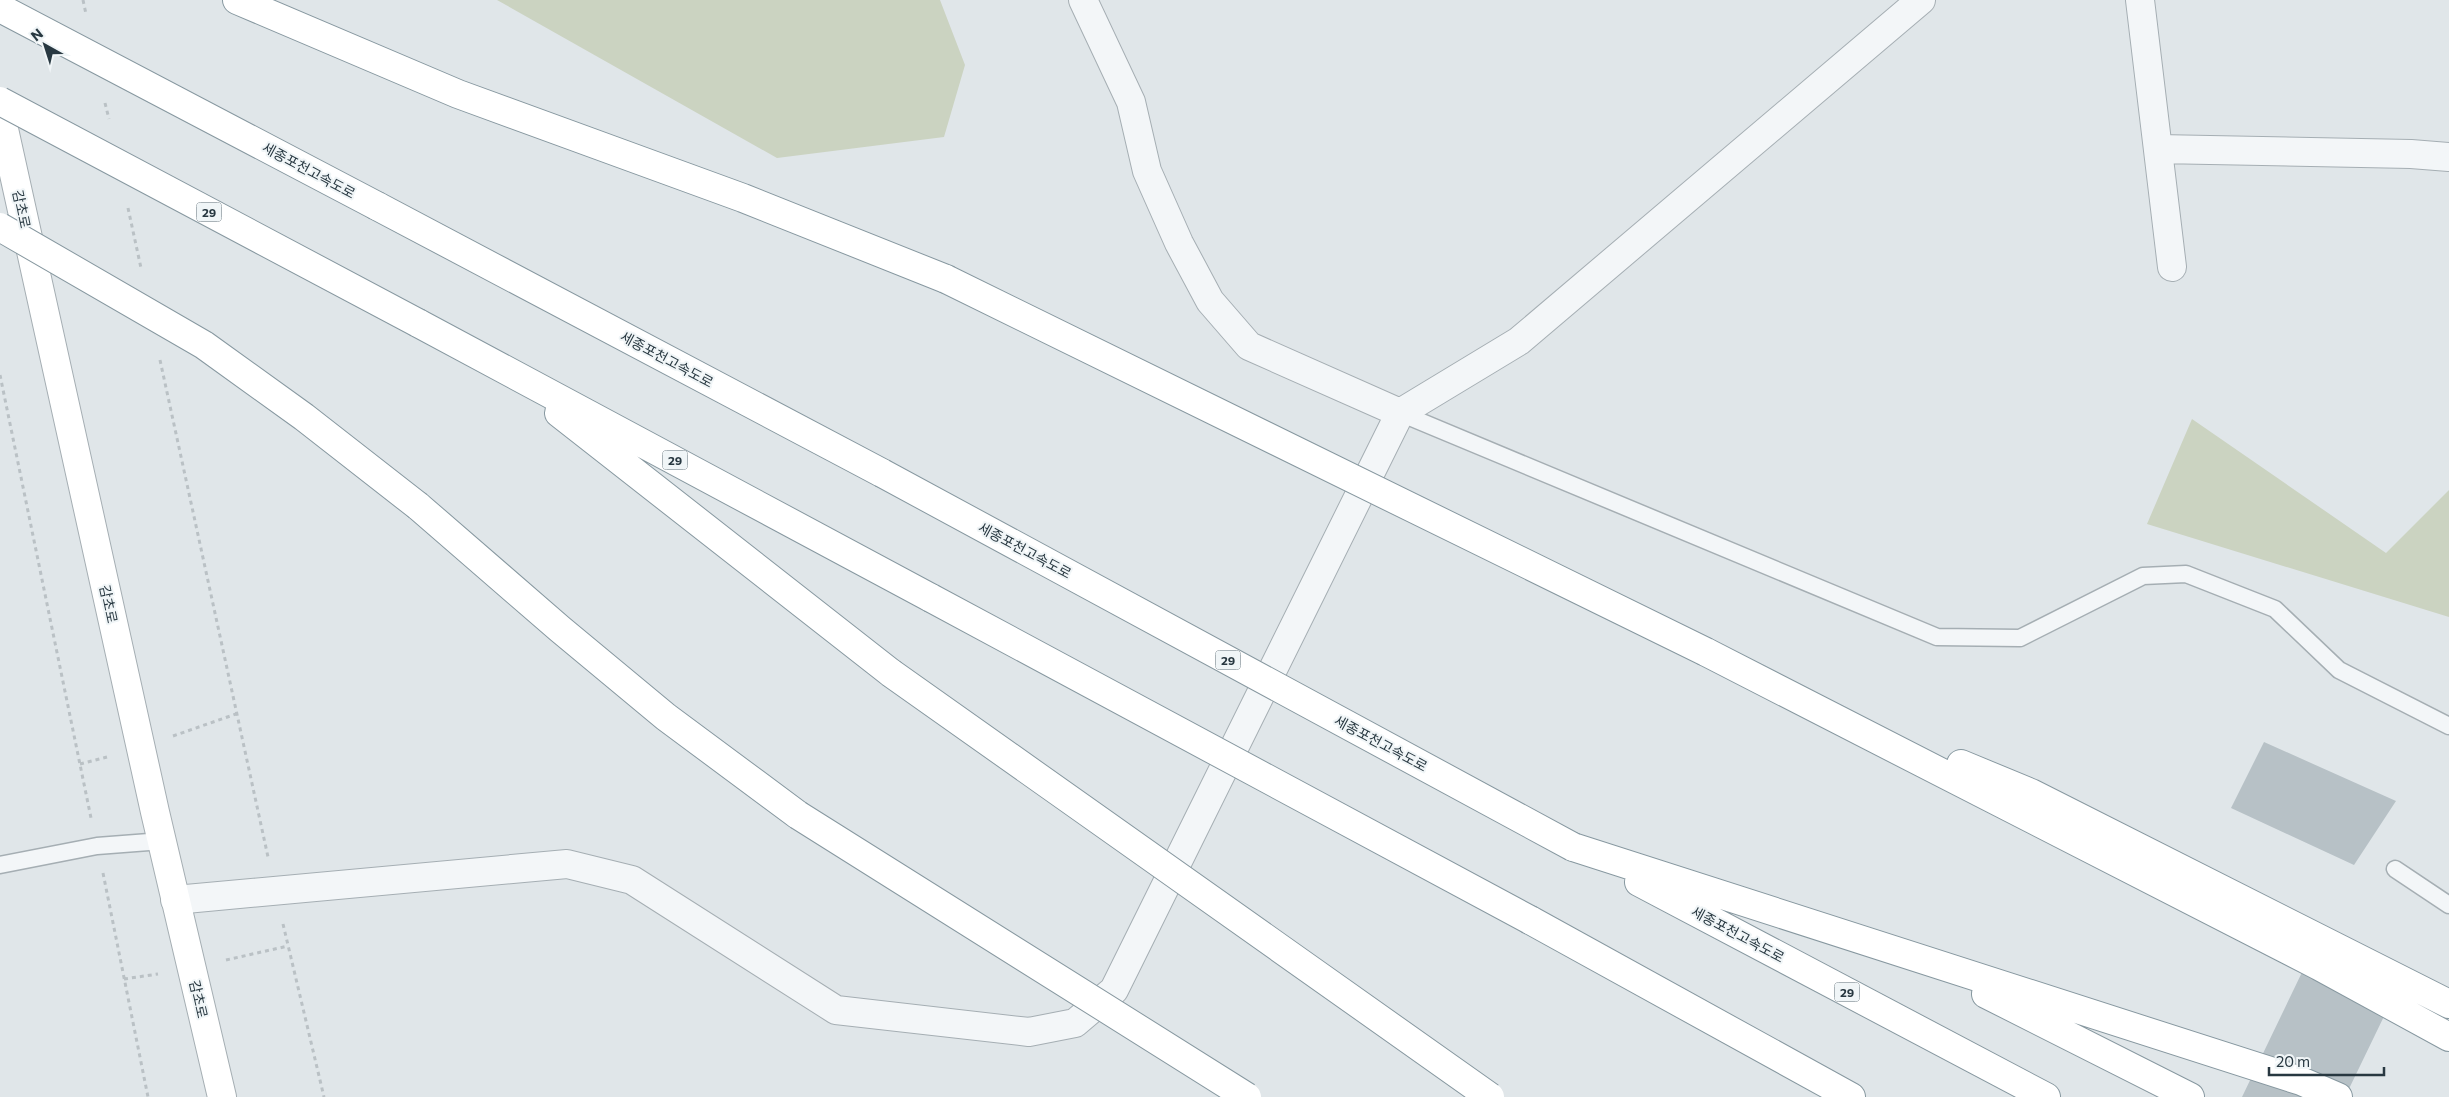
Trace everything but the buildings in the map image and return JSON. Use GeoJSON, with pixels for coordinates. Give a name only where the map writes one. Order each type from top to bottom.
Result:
{"type":"FeatureCollection","features":[{"type":"Feature","properties":{"kind":"main road"},"geometry":{"type":"LineString","coordinates":[[237,0],[458,94],[743,198],[946,279],[1706,652],[2310,961],[2449,1037]]}},
{"type":"Feature","properties":{"kind":"main road","name":"세종포천고속도로"},"geometry":{"type":"LineString","coordinates":[[0,8],[882,473],[1573,847],[2046,1097]]}},
{"type":"Feature","properties":{"kind":"main road","name":"29"},"geometry":{"type":"LineString","coordinates":[[0,101],[501,367],[1530,920],[1851,1097]]}},
{"type":"Feature","properties":{"kind":"main road","name":"감초로"},"geometry":{"type":"LineString","coordinates":[[0,111],[175,900],[222,1097]]}},
{"type":"Feature","properties":{"kind":"main road"},"geometry":{"type":"LineString","coordinates":[[0,227],[204,345],[304,417],[418,506],[560,629],[666,717],[798,814],[1247,1097]]}},
{"type":"Feature","properties":{"kind":"main road"},"geometry":{"type":"LineString","coordinates":[[501,367],[891,673],[1490,1097]]}},
{"type":"Feature","properties":{"kind":"main road"},"geometry":{"type":"LineString","coordinates":[[1706,652],[1812,700],[2031,794],[2449,1004]]}},
{"type":"Feature","properties":{"kind":"main road"},"geometry":{"type":"LineString","coordinates":[[1573,847],[2301,1081],[2338,1097]]}},
{"type":"Feature","properties":{"kind":"main road"},"geometry":{"type":"LineString","coordinates":[[1906,954],[2190,1097]]}},
{"type":"Feature","properties":{"kind":"street"},"geometry":{"type":"LineString","coordinates":[[1082,0],[1131,102],[1147,171],[1179,243],[1210,301],[1249,346],[1400,413]]}},
{"type":"Feature","properties":{"kind":"street"},"geometry":{"type":"LineString","coordinates":[[175,900],[567,864],[632,880],[836,1010],[1029,1032],[1075,1023],[1114,990],[1400,413],[1519,340],[1920,0]]}},
{"type":"Feature","properties":{"kind":"street"},"geometry":{"type":"LineString","coordinates":[[2140,0],[2172,268]]}},
{"type":"Feature","properties":{"kind":"street"},"geometry":{"type":"LineString","coordinates":[[2158,149],[2402,154],[2449,158]]}},
{"type":"Feature","properties":{"kind":"lane"},"geometry":{"type":"LineString","coordinates":[[1400,413],[1937,637],[2020,638],[2143,576],[2186,574],[2275,609],[2339,670],[2449,726]]}},
{"type":"Feature","properties":{"kind":"lane"},"geometry":{"type":"LineString","coordinates":[[0,865],[97,846],[162,841]]}},
{"type":"Feature","properties":{"kind":"lane"},"geometry":{"type":"LineString","coordinates":[[2395,869],[2449,905]]}},
{"type":"Feature","properties":{"kind":"path"},"geometry":{"type":"LineString","coordinates":[[84,0],[88,20]]}},
{"type":"Feature","properties":{"kind":"path"},"geometry":{"type":"LineString","coordinates":[[104,98],[111,127]]}},
{"type":"Feature","properties":{"kind":"path"},"geometry":{"type":"LineString","coordinates":[[127,205],[142,274]]}},
{"type":"Feature","properties":{"kind":"path"},"geometry":{"type":"LineString","coordinates":[[158,352],[245,759],[324,1097]]}},
{"type":"Feature","properties":{"kind":"path"},"geometry":{"type":"LineString","coordinates":[[0,375],[148,1097]]}},
{"type":"Feature","properties":{"kind":"green space"},"geometry":{"type":"Polygon","coordinates":[[[497,0],[940,0],[965,65],[944,137],[777,158],[497,0]]]}},
{"type":"Feature","properties":{"kind":"green space"},"geometry":{"type":"Polygon","coordinates":[[[2192,419],[2386,553],[2449,490],[2449,617],[2147,524],[2192,419]]]}}]}
